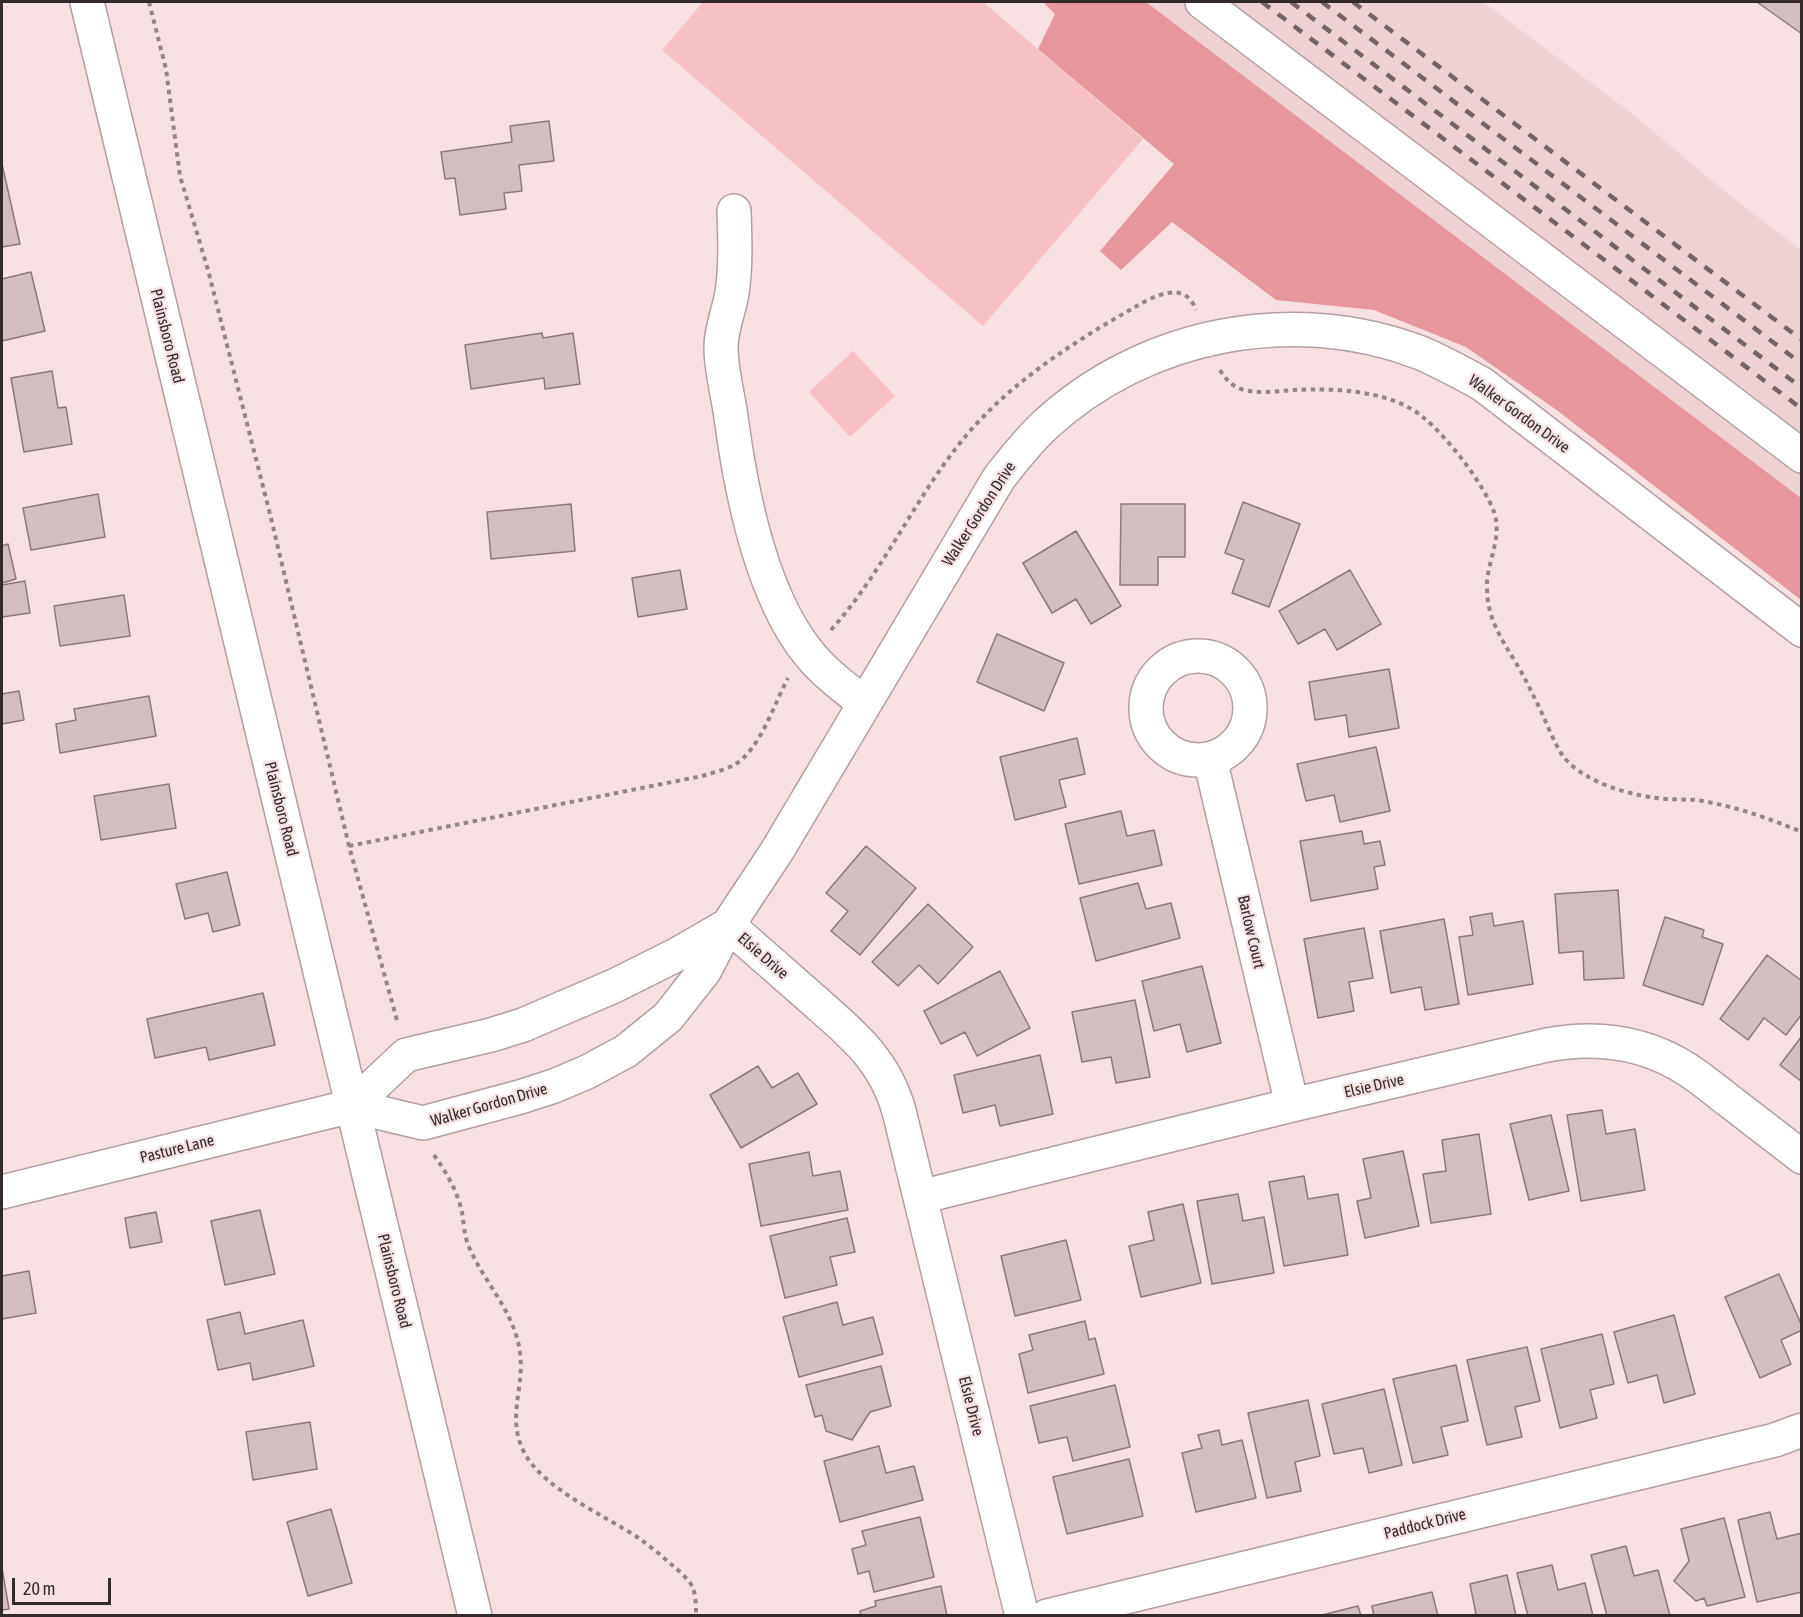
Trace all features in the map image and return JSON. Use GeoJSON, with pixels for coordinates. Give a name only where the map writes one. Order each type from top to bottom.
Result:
{"type":"FeatureCollection","features":[{"type":"Feature","properties":{"kind":"street","name":"Plainsboro Road"},"geometry":{"type":"LineString","coordinates":[[87,2],[475,1616]]}},
{"type":"Feature","properties":{"kind":"street"},"geometry":{"type":"LineString","coordinates":[[1202,2],[1802,456]]}},
{"type":"Feature","properties":{"kind":"street"},"geometry":{"type":"LineString","coordinates":[[734,211],[736,263],[721,346],[737,460],[754,538],[784,615],[810,654],[835,681],[864,704]]}},
{"type":"Feature","properties":{"kind":"street","name":"Walker Gordon Drive"},"geometry":{"type":"LineString","coordinates":[[352,1106],[423,1123],[520,1097],[587,1072],[626,1051],[668,1017],[705,970],[728,925],[777,851],[980,506],[999,478],[1035,435],[1069,405],[1126,368],[1157,354],[1207,339],[1255,330],[1289,329],[1323,330],[1356,335],[1422,354],[1482,384],[1510,404],[1802,630]]}},
{"type":"Feature","properties":{"kind":"street","name":"Barlow Court"},"geometry":{"type":"LineString","coordinates":[[1210,759],[1292,1105]]}},
{"type":"Feature","properties":{"kind":"street","name":"Walker Gordon Drive"},"geometry":{"type":"LineString","coordinates":[[406,1055],[523,1026],[614,986],[678,954],[728,925]]}},
{"type":"Feature","properties":{"kind":"street","name":"Elsie Drive"},"geometry":{"type":"LineString","coordinates":[[728,925],[858,1039],[877,1062],[889,1082],[897,1103],[1022,1616]]}},
{"type":"Feature","properties":{"kind":"street","name":"Elsie Drive"},"geometry":{"type":"LineString","coordinates":[[920,1197],[1292,1105],[1546,1045],[1573,1041],[1607,1041],[1640,1047],[1677,1063],[1802,1156]]}},
{"type":"Feature","properties":{"kind":"street"},"geometry":{"type":"LineString","coordinates":[[352,1106],[406,1055]]}},
{"type":"Feature","properties":{"kind":"street","name":"Pasture Lane"},"geometry":{"type":"LineString","coordinates":[[2,1192],[352,1106]]}},
{"type":"Feature","properties":{"kind":"street","name":"Paddock Drive"},"geometry":{"type":"LineString","coordinates":[[1047,1616],[1763,1443],[1802,1430]]}},
{"type":"Feature","properties":{"kind":"path"},"geometry":{"type":"LineString","coordinates":[[149,2],[166,69],[180,176],[208,270],[270,514],[349,846],[406,1055]]}},
{"type":"Feature","properties":{"kind":"path"},"geometry":{"type":"LineString","coordinates":[[349,846],[702,776],[734,765],[753,748],[788,679],[842,618],[868,584],[922,497],[960,443],[998,401],[1092,332],[1145,301],[1174,292],[1186,295],[1194,304],[1222,373],[1227,381],[1242,390],[1256,392],[1331,390],[1381,397],[1404,405],[1422,416],[1440,432],[1472,474],[1494,513],[1495,546],[1486,587],[1490,615],[1498,636],[1525,678],[1563,756],[1579,771],[1618,789],[1657,798],[1696,800],[1736,808],[1802,832]]}},
{"type":"Feature","properties":{"kind":"path"},"geometry":{"type":"LineString","coordinates":[[423,1123],[428,1146],[456,1190],[469,1246],[511,1318],[518,1339],[521,1356],[516,1427],[524,1452],[536,1469],[556,1486],[601,1517],[640,1539],[682,1574],[692,1587],[696,1616]]}},
{"type":"Feature","properties":{"kind":"shaded area"},"geometry":{"type":"Polygon","coordinates":[[[703,2],[983,2],[1143,139],[983,326],[662,50],[703,2]]]}},
{"type":"Feature","properties":{"kind":"shaded area"},"geometry":{"type":"Polygon","coordinates":[[[1043,2],[1146,2],[1801,498],[1801,600],[1558,411],[1466,347],[1374,310],[1276,300],[1172,222],[1121,270],[1100,251],[1174,164],[1038,49],[1055,14],[1043,2]]]}},
{"type":"Feature","properties":{"kind":"shaded area"},"geometry":{"type":"Polygon","coordinates":[[[1146,2],[1483,2],[1635,116],[1719,187],[1801,250],[1801,498],[1146,2]]]}},
{"type":"Feature","properties":{"kind":"shaded area"},"geometry":{"type":"Polygon","coordinates":[[[853,351],[895,396],[850,437],[809,392],[853,351]]]}},
{"type":"Feature","properties":{"kind":"building"},"geometry":{"type":"Polygon","coordinates":[[[1757,2],[1802,2],[1802,34],[1757,2]]]}},
{"type":"Feature","properties":{"kind":"building"},"geometry":{"type":"Polygon","coordinates":[[[549,121],[554,161],[519,165],[522,191],[504,193],[506,209],[460,215],[455,178],[445,179],[441,152],[512,142],[510,126],[549,121]]]}},
{"type":"Feature","properties":{"kind":"building"},"geometry":{"type":"Polygon","coordinates":[[[2,164],[20,244],[2,247],[2,164]]]}},
{"type":"Feature","properties":{"kind":"building"},"geometry":{"type":"Polygon","coordinates":[[[31,272],[45,331],[2,341],[2,279],[31,272]]]}},
{"type":"Feature","properties":{"kind":"building"},"geometry":{"type":"Polygon","coordinates":[[[542,333],[543,338],[573,333],[580,384],[545,389],[544,378],[471,389],[465,345],[542,333]]]}},
{"type":"Feature","properties":{"kind":"building"},"geometry":{"type":"Polygon","coordinates":[[[52,371],[58,408],[66,407],[72,444],[24,452],[11,378],[52,371]]]}},
{"type":"Feature","properties":{"kind":"building"},"geometry":{"type":"Polygon","coordinates":[[[98,494],[105,537],[31,550],[23,508],[98,494]]]}},
{"type":"Feature","properties":{"kind":"building"},"geometry":{"type":"Polygon","coordinates":[[[1243,502],[1300,524],[1269,607],[1232,593],[1244,560],[1225,553],[1243,502]]]}},
{"type":"Feature","properties":{"kind":"building"},"geometry":{"type":"Polygon","coordinates":[[[571,504],[575,551],[491,559],[487,512],[571,504]]]}},
{"type":"Feature","properties":{"kind":"building"},"geometry":{"type":"Polygon","coordinates":[[[1121,504],[1185,504],[1185,557],[1158,557],[1158,585],[1120,585],[1121,504]]]}},
{"type":"Feature","properties":{"kind":"building"},"geometry":{"type":"Polygon","coordinates":[[[1076,531],[1121,606],[1091,624],[1076,599],[1052,613],[1023,563],[1076,531]]]}},
{"type":"Feature","properties":{"kind":"building"},"geometry":{"type":"Polygon","coordinates":[[[8,544],[16,579],[2,583],[2,546],[8,544]]]}},
{"type":"Feature","properties":{"kind":"building"},"geometry":{"type":"Polygon","coordinates":[[[680,570],[687,609],[638,617],[632,578],[680,570]]]}},
{"type":"Feature","properties":{"kind":"building"},"geometry":{"type":"Polygon","coordinates":[[[1350,570],[1381,624],[1337,650],[1325,629],[1298,644],[1279,611],[1350,570]]]}},
{"type":"Feature","properties":{"kind":"building"},"geometry":{"type":"Polygon","coordinates":[[[25,581],[30,613],[2,617],[2,585],[25,581]]]}},
{"type":"Feature","properties":{"kind":"building"},"geometry":{"type":"Polygon","coordinates":[[[124,595],[130,636],[60,646],[54,606],[124,595]]]}},
{"type":"Feature","properties":{"kind":"building"},"geometry":{"type":"Polygon","coordinates":[[[997,634],[1064,663],[1044,711],[977,682],[997,634]]]}},
{"type":"Feature","properties":{"kind":"building"},"geometry":{"type":"Polygon","coordinates":[[[1389,669],[1399,728],[1349,737],[1346,715],[1315,720],[1309,682],[1389,669]]]}},
{"type":"Feature","properties":{"kind":"building"},"geometry":{"type":"Polygon","coordinates":[[[19,691],[24,720],[2,724],[2,694],[19,691]]]}},
{"type":"Feature","properties":{"kind":"building"},"geometry":{"type":"Polygon","coordinates":[[[149,696],[156,736],[60,753],[56,724],[76,720],[74,709],[149,696]]]}},
{"type":"Feature","properties":{"kind":"building"},"geometry":{"type":"Polygon","coordinates":[[[1077,738],[1085,774],[1059,780],[1066,807],[1015,820],[1000,757],[1077,738]]]}},
{"type":"Feature","properties":{"kind":"building"},"geometry":{"type":"Polygon","coordinates":[[[1376,747],[1390,811],[1340,822],[1334,795],[1306,801],[1297,764],[1376,747]]]}},
{"type":"Feature","properties":{"kind":"building"},"geometry":{"type":"Polygon","coordinates":[[[169,784],[176,828],[101,840],[94,796],[169,784]]]}},
{"type":"Feature","properties":{"kind":"building"},"geometry":{"type":"Polygon","coordinates":[[[1121,811],[1127,836],[1154,830],[1162,865],[1079,884],[1065,824],[1121,811]]]}},
{"type":"Feature","properties":{"kind":"building"},"geometry":{"type":"Polygon","coordinates":[[[1362,831],[1364,844],[1380,841],[1385,865],[1374,867],[1378,889],[1311,901],[1300,841],[1362,831]]]}},
{"type":"Feature","properties":{"kind":"building"},"geometry":{"type":"Polygon","coordinates":[[[866,846],[916,888],[860,955],[831,931],[848,911],[826,893],[866,846]]]}},
{"type":"Feature","properties":{"kind":"building"},"geometry":{"type":"Polygon","coordinates":[[[227,872],[240,925],[213,932],[208,913],[185,919],[176,884],[227,872]]]}},
{"type":"Feature","properties":{"kind":"building"},"geometry":{"type":"Polygon","coordinates":[[[1138,883],[1146,909],[1171,903],[1180,938],[1096,961],[1080,898],[1138,883]]]}},
{"type":"Feature","properties":{"kind":"building"},"geometry":{"type":"Polygon","coordinates":[[[1618,890],[1624,978],[1584,980],[1583,951],[1559,953],[1555,894],[1618,890]]]}},
{"type":"Feature","properties":{"kind":"building"},"geometry":{"type":"Polygon","coordinates":[[[928,904],[973,947],[938,984],[919,965],[898,986],[872,962],[928,904]]]}},
{"type":"Feature","properties":{"kind":"building"},"geometry":{"type":"Polygon","coordinates":[[[1492,913],[1494,926],[1523,921],[1533,984],[1468,995],[1459,937],[1473,935],[1470,917],[1492,913]]]}},
{"type":"Feature","properties":{"kind":"building"},"geometry":{"type":"Polygon","coordinates":[[[1665,917],[1704,930],[1702,937],[1723,944],[1703,1005],[1643,985],[1665,917]]]}},
{"type":"Feature","properties":{"kind":"building"},"geometry":{"type":"Polygon","coordinates":[[[1444,919],[1459,1004],[1425,1010],[1421,987],[1391,993],[1380,931],[1444,919]]]}},
{"type":"Feature","properties":{"kind":"building"},"geometry":{"type":"Polygon","coordinates":[[[1364,928],[1373,978],[1349,982],[1354,1011],[1318,1018],[1304,939],[1364,928]]]}},
{"type":"Feature","properties":{"kind":"building"},"geometry":{"type":"Polygon","coordinates":[[[1767,955],[1802,981],[1802,1014],[1786,1035],[1764,1018],[1748,1040],[1720,1019],[1767,955]]]}},
{"type":"Feature","properties":{"kind":"building"},"geometry":{"type":"Polygon","coordinates":[[[1202,966],[1221,1043],[1187,1052],[1180,1024],[1154,1031],[1142,981],[1202,966]]]}},
{"type":"Feature","properties":{"kind":"building"},"geometry":{"type":"Polygon","coordinates":[[[1000,971],[1030,1028],[977,1056],[965,1032],[941,1044],[924,1011],[1000,971]]]}},
{"type":"Feature","properties":{"kind":"building"},"geometry":{"type":"Polygon","coordinates":[[[263,993],[275,1045],[209,1060],[206,1047],[155,1058],[147,1019],[263,993]]]}},
{"type":"Feature","properties":{"kind":"building"},"geometry":{"type":"Polygon","coordinates":[[[1135,1000],[1150,1077],[1116,1083],[1111,1057],[1082,1062],[1072,1012],[1135,1000]]]}},
{"type":"Feature","properties":{"kind":"building"},"geometry":{"type":"Polygon","coordinates":[[[1802,1036],[1802,1082],[1780,1065],[1802,1036]]]}},
{"type":"Feature","properties":{"kind":"building"},"geometry":{"type":"Polygon","coordinates":[[[1040,1055],[1053,1114],[1000,1126],[995,1105],[963,1113],[954,1075],[1040,1055]]]}},
{"type":"Feature","properties":{"kind":"building"},"geometry":{"type":"Polygon","coordinates":[[[758,1066],[772,1088],[798,1073],[817,1104],[741,1148],[710,1095],[758,1066]]]}},
{"type":"Feature","properties":{"kind":"building"},"geometry":{"type":"Polygon","coordinates":[[[1602,1110],[1606,1134],[1635,1129],[1645,1190],[1581,1201],[1567,1115],[1602,1110]]]}},
{"type":"Feature","properties":{"kind":"building"},"geometry":{"type":"Polygon","coordinates":[[[1551,1115],[1569,1191],[1529,1200],[1510,1124],[1551,1115]]]}},
{"type":"Feature","properties":{"kind":"building"},"geometry":{"type":"Polygon","coordinates":[[[1479,1134],[1491,1214],[1431,1223],[1423,1174],[1446,1171],[1442,1140],[1479,1134]]]}},
{"type":"Feature","properties":{"kind":"building"},"geometry":{"type":"Polygon","coordinates":[[[1403,1151],[1419,1226],[1365,1238],[1357,1201],[1371,1198],[1363,1159],[1403,1151]]]}},
{"type":"Feature","properties":{"kind":"building"},"geometry":{"type":"Polygon","coordinates":[[[809,1152],[813,1176],[840,1171],[848,1210],[761,1226],[749,1164],[809,1152]]]}},
{"type":"Feature","properties":{"kind":"building"},"geometry":{"type":"Polygon","coordinates":[[[1304,1176],[1308,1199],[1338,1194],[1348,1255],[1284,1266],[1269,1182],[1304,1176]]]}},
{"type":"Feature","properties":{"kind":"building"},"geometry":{"type":"Polygon","coordinates":[[[1238,1194],[1243,1221],[1264,1217],[1274,1273],[1212,1284],[1197,1201],[1238,1194]]]}},
{"type":"Feature","properties":{"kind":"building"},"geometry":{"type":"Polygon","coordinates":[[[1183,1204],[1201,1283],[1141,1297],[1129,1246],[1154,1240],[1148,1212],[1183,1204]]]}},
{"type":"Feature","properties":{"kind":"building"},"geometry":{"type":"Polygon","coordinates":[[[260,1210],[275,1274],[225,1285],[211,1221],[260,1210]]]}},
{"type":"Feature","properties":{"kind":"building"},"geometry":{"type":"Polygon","coordinates":[[[156,1212],[162,1242],[130,1248],[125,1218],[156,1212]]]}},
{"type":"Feature","properties":{"kind":"building"},"geometry":{"type":"Polygon","coordinates":[[[847,1218],[855,1252],[830,1257],[837,1285],[785,1298],[770,1236],[847,1218]]]}},
{"type":"Feature","properties":{"kind":"building"},"geometry":{"type":"Polygon","coordinates":[[[1066,1240],[1081,1300],[1015,1316],[1001,1256],[1066,1240]]]}},
{"type":"Feature","properties":{"kind":"building"},"geometry":{"type":"Polygon","coordinates":[[[29,1271],[36,1313],[2,1319],[2,1276],[29,1271]]]}},
{"type":"Feature","properties":{"kind":"building"},"geometry":{"type":"Polygon","coordinates":[[[1779,1274],[1802,1330],[1781,1340],[1791,1364],[1760,1378],[1725,1297],[1779,1274]]]}},
{"type":"Feature","properties":{"kind":"building"},"geometry":{"type":"Polygon","coordinates":[[[837,1302],[843,1325],[873,1317],[883,1354],[799,1377],[783,1317],[837,1302]]]}},
{"type":"Feature","properties":{"kind":"building"},"geometry":{"type":"Polygon","coordinates":[[[240,1312],[245,1334],[303,1320],[314,1366],[253,1380],[250,1363],[218,1370],[207,1320],[240,1312]]]}},
{"type":"Feature","properties":{"kind":"building"},"geometry":{"type":"Polygon","coordinates":[[[1674,1315],[1695,1394],[1664,1403],[1657,1375],[1628,1383],[1614,1332],[1674,1315]]]}},
{"type":"Feature","properties":{"kind":"building"},"geometry":{"type":"Polygon","coordinates":[[[1085,1321],[1089,1340],[1095,1338],[1104,1374],[1028,1393],[1019,1354],[1033,1350],[1029,1335],[1085,1321]]]}},
{"type":"Feature","properties":{"kind":"building"},"geometry":{"type":"Polygon","coordinates":[[[1602,1334],[1614,1384],[1590,1390],[1597,1418],[1560,1428],[1541,1349],[1602,1334]]]}},
{"type":"Feature","properties":{"kind":"building"},"geometry":{"type":"Polygon","coordinates":[[[1527,1347],[1540,1401],[1515,1407],[1522,1437],[1487,1445],[1467,1360],[1527,1347]]]}},
{"type":"Feature","properties":{"kind":"building"},"geometry":{"type":"Polygon","coordinates":[[[1456,1365],[1468,1421],[1441,1427],[1448,1455],[1413,1463],[1393,1379],[1456,1365]]]}},
{"type":"Feature","properties":{"kind":"building"},"geometry":{"type":"Polygon","coordinates":[[[881,1366],[891,1406],[870,1412],[852,1440],[826,1431],[822,1415],[815,1417],[806,1385],[881,1366]]]}},
{"type":"Feature","properties":{"kind":"building"},"geometry":{"type":"Polygon","coordinates":[[[1115,1385],[1130,1447],[1073,1461],[1067,1437],[1039,1443],[1030,1406],[1115,1385]]]}},
{"type":"Feature","properties":{"kind":"building"},"geometry":{"type":"Polygon","coordinates":[[[1384,1389],[1402,1465],[1369,1473],[1363,1448],[1334,1454],[1322,1404],[1384,1389]]]}},
{"type":"Feature","properties":{"kind":"building"},"geometry":{"type":"Polygon","coordinates":[[[1308,1400],[1320,1456],[1295,1462],[1301,1491],[1267,1498],[1248,1413],[1308,1400]]]}},
{"type":"Feature","properties":{"kind":"building"},"geometry":{"type":"Polygon","coordinates":[[[310,1422],[317,1469],[253,1480],[246,1432],[310,1422]]]}},
{"type":"Feature","properties":{"kind":"building"},"geometry":{"type":"Polygon","coordinates":[[[1219,1430],[1222,1445],[1242,1440],[1256,1498],[1196,1512],[1182,1453],[1202,1448],[1198,1435],[1219,1430]]]}},
{"type":"Feature","properties":{"kind":"building"},"geometry":{"type":"Polygon","coordinates":[[[879,1446],[886,1473],[914,1466],[923,1500],[840,1522],[824,1461],[879,1446]]]}},
{"type":"Feature","properties":{"kind":"building"},"geometry":{"type":"Polygon","coordinates":[[[1129,1459],[1143,1516],[1067,1534],[1053,1477],[1129,1459]]]}},
{"type":"Feature","properties":{"kind":"building"},"geometry":{"type":"Polygon","coordinates":[[[331,1509],[352,1583],[308,1596],[287,1522],[331,1509]]]}},
{"type":"Feature","properties":{"kind":"building"},"geometry":{"type":"Polygon","coordinates":[[[1770,1512],[1777,1539],[1802,1533],[1802,1592],[1757,1602],[1738,1520],[1770,1512]]]}},
{"type":"Feature","properties":{"kind":"building"},"geometry":{"type":"Polygon","coordinates":[[[920,1517],[934,1577],[874,1592],[869,1571],[858,1574],[852,1549],[866,1545],[862,1531],[920,1517]]]}},
{"type":"Feature","properties":{"kind":"building"},"geometry":{"type":"Polygon","coordinates":[[[1724,1518],[1745,1597],[1707,1606],[1704,1598],[1696,1601],[1674,1581],[1689,1561],[1681,1529],[1724,1518]]]}},
{"type":"Feature","properties":{"kind":"building"},"geometry":{"type":"Polygon","coordinates":[[[1626,1546],[1634,1576],[1658,1570],[1670,1616],[1607,1616],[1591,1555],[1626,1546]]]}},
{"type":"Feature","properties":{"kind":"building"},"geometry":{"type":"Polygon","coordinates":[[[1552,1565],[1558,1590],[1585,1583],[1593,1616],[1528,1616],[1517,1573],[1552,1565]]]}},
{"type":"Feature","properties":{"kind":"building"},"geometry":{"type":"Polygon","coordinates":[[[2,1568],[9,1609],[2,1610],[2,1568]]]}},
{"type":"Feature","properties":{"kind":"building"},"geometry":{"type":"Polygon","coordinates":[[[1507,1575],[1516,1616],[1470,1616],[1476,1614],[1470,1584],[1507,1575]]]}},
{"type":"Feature","properties":{"kind":"building"},"geometry":{"type":"Polygon","coordinates":[[[941,1586],[947,1616],[861,1616],[860,1611],[876,1606],[875,1601],[941,1586]]]}},
{"type":"Feature","properties":{"kind":"building"},"geometry":{"type":"Polygon","coordinates":[[[1432,1592],[1438,1616],[1374,1616],[1372,1606],[1432,1592]]]}},
{"type":"Feature","properties":{"kind":"building"},"geometry":{"type":"Polygon","coordinates":[[[1358,1606],[1361,1616],[1322,1616],[1322,1615],[1358,1606]]]}},
{"type":"Feature","properties":{"kind":"railway"},"geometry":{"type":"LineString","coordinates":[[1262,2],[1802,409]]}},
{"type":"Feature","properties":{"kind":"railway"},"geometry":{"type":"LineString","coordinates":[[1291,2],[1802,388]]}},
{"type":"Feature","properties":{"kind":"railway"},"geometry":{"type":"LineString","coordinates":[[1322,2],[1802,364]]}},
{"type":"Feature","properties":{"kind":"railway"},"geometry":{"type":"LineString","coordinates":[[1353,2],[1802,340]]}}]}
